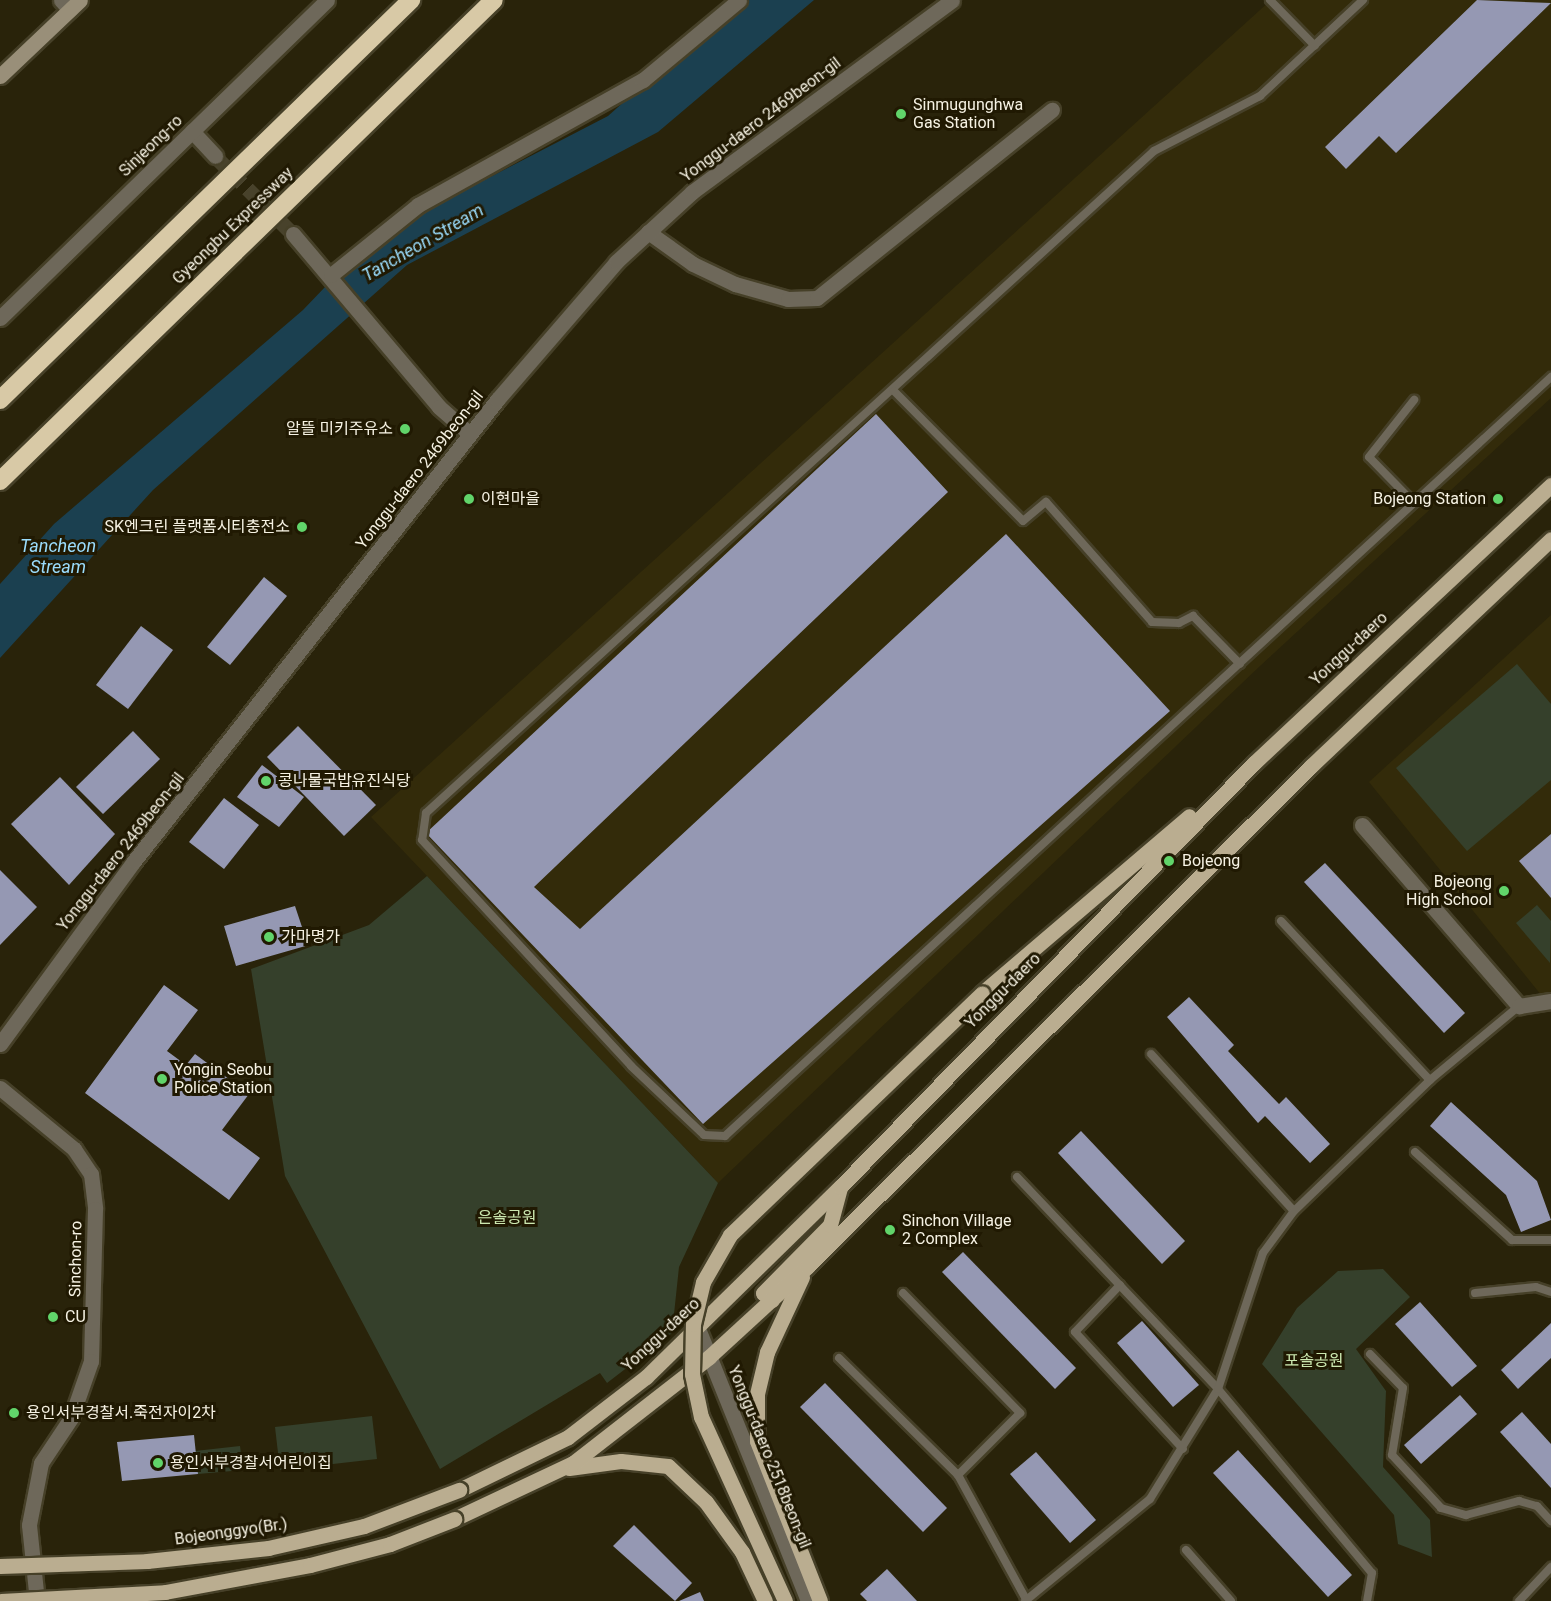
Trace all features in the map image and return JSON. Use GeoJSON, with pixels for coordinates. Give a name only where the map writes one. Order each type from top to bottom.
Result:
{"type":"FeatureCollection","features":[{"type":"Feature","properties":{"kind":"highway"},"geometry":{"type":"LineString","coordinates":[[0,400],[411,0]]}},
{"type":"Feature","properties":{"kind":"highway","name":"Gyeongbu Expressway"},"geometry":{"type":"LineString","coordinates":[[0,481],[494,0]]}},
{"type":"Feature","properties":{"kind":"main road"},"geometry":{"type":"LineString","coordinates":[[0,76],[70,3]]}},
{"type":"Feature","properties":{"kind":"main road","name":"Yonggu-daero"},"geometry":{"type":"LineString","coordinates":[[459,1491],[568,1437],[615,1401],[697,1326],[840,1187],[1254,763],[1551,485]]}},
{"type":"Feature","properties":{"kind":"main road"},"geometry":{"type":"LineString","coordinates":[[1,1601],[165,1593],[322,1562],[454,1519],[538,1484],[564,1469],[709,1357],[772,1300],[1311,765],[1551,539]]}},
{"type":"Feature","properties":{"kind":"main road"},"geometry":{"type":"LineString","coordinates":[[785,1601],[701,1417],[692,1364],[693,1324],[703,1282],[730,1235],[753,1211],[982,993],[1254,763]]}},
{"type":"Feature","properties":{"kind":"main road"},"geometry":{"type":"LineString","coordinates":[[772,1300],[763,1293],[830,1225],[840,1187]]}},
{"type":"Feature","properties":{"kind":"main road"},"geometry":{"type":"LineString","coordinates":[[807,1267],[767,1352],[757,1394],[757,1441],[819,1601]]}},
{"type":"Feature","properties":{"kind":"main road"},"geometry":{"type":"LineString","coordinates":[[538,1484],[552,1466],[628,1415],[630,1404],[615,1401]]}},
{"type":"Feature","properties":{"kind":"main road"},"geometry":{"type":"LineString","coordinates":[[564,1469],[621,1461],[668,1466],[706,1502],[736,1544],[765,1601]]}},
{"type":"Feature","properties":{"kind":"main road","name":"Bojeonggyo(Br.)"},"geometry":{"type":"LineString","coordinates":[[0,1566],[147,1561],[268,1548],[364,1526],[459,1491]]}},
{"type":"Feature","properties":{"kind":"street","name":"Sinjeong-ro"},"geometry":{"type":"LineString","coordinates":[[0,318],[327,0]]}},
{"type":"Feature","properties":{"kind":"street"},"geometry":{"type":"LineString","coordinates":[[335,280],[418,205],[643,80],[739,0]]}},
{"type":"Feature","properties":{"kind":"street","name":"Yonggu-daero 2469beon-gil"},"geometry":{"type":"LineString","coordinates":[[0,1044],[134,861],[470,434],[616,262],[692,192],[952,0]]}},
{"type":"Feature","properties":{"kind":"street"},"geometry":{"type":"LineString","coordinates":[[648,232],[693,264],[735,284],[788,299],[817,298],[1052,110]]}},
{"type":"Feature","properties":{"kind":"street"},"geometry":{"type":"LineString","coordinates":[[192,131],[215,156]]}},
{"type":"Feature","properties":{"kind":"street"},"geometry":{"type":"LineString","coordinates":[[293,234],[402,358],[439,407],[470,434]]}},
{"type":"Feature","properties":{"kind":"street"},"geometry":{"type":"LineString","coordinates":[[1362,825],[1519,1006],[1551,1000]]}},
{"type":"Feature","properties":{"kind":"street","name":"Sinchon-ro"},"geometry":{"type":"LineString","coordinates":[[0,1088],[74,1149],[91,1174],[95,1209],[91,1361],[71,1418],[41,1463],[29,1525],[37,1601]]}},
{"type":"Feature","properties":{"kind":"street","name":"Yonggu-daero 2518beon-gil"},"geometry":{"type":"LineString","coordinates":[[697,1326],[808,1601]]}},
{"type":"Feature","properties":{"kind":"lane"},"geometry":{"type":"LineString","coordinates":[[1270,0],[1315,46]]}},
{"type":"Feature","properties":{"kind":"lane"},"geometry":{"type":"LineString","coordinates":[[1363,0],[1260,96],[1154,151],[894,391],[426,813],[422,840],[631,1065],[704,1135],[724,1136],[1551,377]]}},
{"type":"Feature","properties":{"kind":"lane"},"geometry":{"type":"LineString","coordinates":[[894,391],[1023,521],[1046,502],[1152,622],[1179,624],[1193,616],[1239,664]]}},
{"type":"Feature","properties":{"kind":"lane"},"geometry":{"type":"LineString","coordinates":[[1414,400],[1369,457],[1414,503]]}},
{"type":"Feature","properties":{"kind":"lane"},"geometry":{"type":"LineString","coordinates":[[1281,921],[1430,1080]]}},
{"type":"Feature","properties":{"kind":"lane"},"geometry":{"type":"LineString","coordinates":[[838,1358],[958,1475],[1026,1601],[1150,1499],[1218,1389],[1263,1253],[1294,1211],[1430,1080],[1519,1006]]}},
{"type":"Feature","properties":{"kind":"lane"},"geometry":{"type":"LineString","coordinates":[[1151,1054],[1294,1211]]}},
{"type":"Feature","properties":{"kind":"lane"},"geometry":{"type":"LineString","coordinates":[[1415,1152],[1512,1240],[1551,1240]]}},
{"type":"Feature","properties":{"kind":"lane"},"geometry":{"type":"LineString","coordinates":[[1017,1177],[1218,1389],[1372,1573],[1367,1601]]}},
{"type":"Feature","properties":{"kind":"lane"},"geometry":{"type":"LineString","coordinates":[[1120,1285],[1075,1332],[1183,1449]]}},
{"type":"Feature","properties":{"kind":"lane"},"geometry":{"type":"LineString","coordinates":[[1475,1293],[1536,1287],[1551,1292]]}},
{"type":"Feature","properties":{"kind":"lane"},"geometry":{"type":"LineString","coordinates":[[903,1293],[1020,1413],[958,1475]]}},
{"type":"Feature","properties":{"kind":"lane"},"geometry":{"type":"LineString","coordinates":[[1370,1354],[1403,1388],[1392,1455],[1441,1508],[1466,1515],[1519,1501],[1537,1506],[1551,1521]]}},
{"type":"Feature","properties":{"kind":"lane"},"geometry":{"type":"LineString","coordinates":[[1186,1550],[1231,1601]]}},
{"type":"Feature","properties":{"kind":"lane"},"geometry":{"type":"LineString","coordinates":[[1519,1601],[1551,1567]]}},
{"type":"Feature","properties":{"kind":"shaded area"},"geometry":{"type":"Polygon","coordinates":[[[1271,0],[1551,0],[1551,398],[1260,666],[718,1183],[371,817],[1271,0]]]}},
{"type":"Feature","properties":{"kind":"shaded area","name":"Bojeong High School"},"geometry":{"type":"Polygon","coordinates":[[[1551,615],[1551,1001],[1546,1001],[1369,782],[1551,615]]]}},
{"type":"Feature","properties":{"kind":"green space"},"geometry":{"type":"Polygon","coordinates":[[[1517,664],[1551,704],[1551,780],[1467,851],[1396,768],[1517,664]]]}},
{"type":"Feature","properties":{"kind":"green space","name":"은솔공원"},"geometry":{"type":"Polygon","coordinates":[[[427,876],[718,1183],[679,1267],[672,1333],[607,1383],[600,1373],[440,1469],[285,1176],[251,969],[369,925],[427,876]]]}},
{"type":"Feature","properties":{"kind":"green space"},"geometry":{"type":"Polygon","coordinates":[[[1537,905],[1551,921],[1550,963],[1516,923],[1537,905]]]}},
{"type":"Feature","properties":{"kind":"green space","name":"포솔공원"},"geometry":{"type":"Polygon","coordinates":[[[1383,1269],[1410,1297],[1356,1349],[1386,1391],[1383,1467],[1430,1520],[1432,1557],[1398,1544],[1394,1515],[1262,1364],[1297,1308],[1338,1271],[1383,1269]]]}},
{"type":"Feature","properties":{"kind":"green space"},"geometry":{"type":"Polygon","coordinates":[[[372,1416],[377,1459],[280,1470],[275,1427],[372,1416]]]}},
{"type":"Feature","properties":{"kind":"green space"},"geometry":{"type":"Polygon","coordinates":[[[240,1446],[243,1470],[198,1474],[195,1451],[240,1446]]]}},
{"type":"Feature","properties":{"kind":"water","name":"Tancheon Stream"},"geometry":{"type":"Polygon","coordinates":[[[738,0],[814,0],[658,132],[407,265],[153,490],[0,658],[0,584],[54,524],[303,310],[372,238],[608,116],[738,0]]]}},
{"type":"Feature","properties":{"kind":"building"},"geometry":{"type":"Polygon","coordinates":[[[1477,0],[1551,3],[1396,153],[1379,136],[1346,169],[1325,147],[1477,0]]]}},
{"type":"Feature","properties":{"kind":"building"},"geometry":{"type":"Polygon","coordinates":[[[876,414],[948,492],[534,887],[580,929],[1006,534],[1170,711],[703,1124],[426,833],[876,414]]]}},
{"type":"Feature","properties":{"kind":"building"},"geometry":{"type":"Polygon","coordinates":[[[264,577],[287,596],[230,665],[207,647],[264,577]]]}},
{"type":"Feature","properties":{"kind":"building"},"geometry":{"type":"Polygon","coordinates":[[[141,626],[173,650],[128,709],[96,685],[141,626]]]}},
{"type":"Feature","properties":{"kind":"building"},"geometry":{"type":"Polygon","coordinates":[[[298,726],[376,805],[344,836],[267,757],[298,726]]]}},
{"type":"Feature","properties":{"kind":"building"},"geometry":{"type":"Polygon","coordinates":[[[133,731],[160,759],[103,814],[76,787],[133,731]]]}},
{"type":"Feature","properties":{"kind":"building","name":"콩나물국밥유진식당"},"geometry":{"type":"Polygon","coordinates":[[[262,765],[304,797],[279,827],[237,797],[262,765]]]}},
{"type":"Feature","properties":{"kind":"building"},"geometry":{"type":"Polygon","coordinates":[[[60,777],[115,834],[69,885],[11,824],[60,777]]]}},
{"type":"Feature","properties":{"kind":"building"},"geometry":{"type":"Polygon","coordinates":[[[224,798],[259,825],[224,869],[189,842],[224,798]]]}},
{"type":"Feature","properties":{"kind":"building"},"geometry":{"type":"Polygon","coordinates":[[[1551,834],[1551,898],[1519,861],[1551,834]]]}},
{"type":"Feature","properties":{"kind":"building"},"geometry":{"type":"Polygon","coordinates":[[[1325,863],[1465,1013],[1444,1033],[1304,882],[1325,863]]]}},
{"type":"Feature","properties":{"kind":"building"},"geometry":{"type":"Polygon","coordinates":[[[0,870],[37,907],[0,945],[0,870]]]}},
{"type":"Feature","properties":{"kind":"building","name":"가마명가"},"geometry":{"type":"Polygon","coordinates":[[[295,906],[303,930],[311,928],[309,945],[236,966],[224,926],[295,906]]]}},
{"type":"Feature","properties":{"kind":"building","name":"Yongin Seobu Police Station"},"geometry":{"type":"Polygon","coordinates":[[[164,985],[198,1010],[167,1051],[186,1065],[195,1054],[249,1094],[222,1130],[260,1158],[229,1200],[85,1093],[164,985]]]}},
{"type":"Feature","properties":{"kind":"building"},"geometry":{"type":"Polygon","coordinates":[[[1189,997],[1234,1045],[1228,1051],[1279,1104],[1286,1097],[1330,1144],[1310,1163],[1265,1116],[1258,1123],[1167,1017],[1189,997]]]}},
{"type":"Feature","properties":{"kind":"building"},"geometry":{"type":"Polygon","coordinates":[[[1451,1102],[1537,1181],[1551,1220],[1521,1232],[1506,1195],[1430,1126],[1451,1102]]]}},
{"type":"Feature","properties":{"kind":"building"},"geometry":{"type":"Polygon","coordinates":[[[1081,1131],[1185,1241],[1162,1264],[1058,1153],[1081,1131]]]}},
{"type":"Feature","properties":{"kind":"building"},"geometry":{"type":"Polygon","coordinates":[[[963,1252],[1076,1368],[1055,1389],[942,1272],[963,1252]]]}},
{"type":"Feature","properties":{"kind":"building"},"geometry":{"type":"Polygon","coordinates":[[[1420,1302],[1477,1366],[1452,1387],[1395,1324],[1420,1302]]]}},
{"type":"Feature","properties":{"kind":"building"},"geometry":{"type":"Polygon","coordinates":[[[1142,1321],[1199,1385],[1173,1407],[1117,1343],[1142,1321]]]}},
{"type":"Feature","properties":{"kind":"building"},"geometry":{"type":"Polygon","coordinates":[[[1551,1323],[1551,1358],[1518,1389],[1501,1370],[1551,1323]]]}},
{"type":"Feature","properties":{"kind":"building"},"geometry":{"type":"Polygon","coordinates":[[[825,1383],[947,1508],[923,1532],[800,1407],[825,1383]]]}},
{"type":"Feature","properties":{"kind":"building"},"geometry":{"type":"Polygon","coordinates":[[[1460,1395],[1477,1414],[1421,1464],[1404,1445],[1460,1395]]]}},
{"type":"Feature","properties":{"kind":"building"},"geometry":{"type":"Polygon","coordinates":[[[1522,1412],[1551,1444],[1551,1488],[1500,1432],[1522,1412]]]}},
{"type":"Feature","properties":{"kind":"building","name":"용인서부경찰서어린이집"},"geometry":{"type":"Polygon","coordinates":[[[194,1435],[198,1474],[122,1481],[117,1442],[194,1435]]]}},
{"type":"Feature","properties":{"kind":"building"},"geometry":{"type":"Polygon","coordinates":[[[1238,1450],[1352,1575],[1328,1597],[1213,1473],[1238,1450]]]}},
{"type":"Feature","properties":{"kind":"building"},"geometry":{"type":"Polygon","coordinates":[[[1036,1452],[1096,1520],[1070,1543],[1010,1474],[1036,1452]]]}},
{"type":"Feature","properties":{"kind":"building"},"geometry":{"type":"Polygon","coordinates":[[[634,1525],[692,1583],[675,1601],[613,1546],[634,1525]]]}},
{"type":"Feature","properties":{"kind":"building"},"geometry":{"type":"Polygon","coordinates":[[[887,1569],[917,1601],[867,1601],[860,1594],[887,1569]]]}},
{"type":"Feature","properties":{"kind":"building"},"geometry":{"type":"Polygon","coordinates":[[[700,1592],[704,1601],[679,1601],[700,1592]]]}},
{"type":"Feature","properties":{"kind":"tunnel"},"geometry":{"type":"LineString","coordinates":[[215,156],[293,234]]}},
{"type":"Feature","properties":{"kind":"place","name":"Sinmugunghwa Gas Station"},"geometry":{"type":"Point","coordinates":[901,114]}},
{"type":"Feature","properties":{"kind":"place","name":"알뜰 미키주유소"},"geometry":{"type":"Point","coordinates":[405,429]}},
{"type":"Feature","properties":{"kind":"place","name":"이현마을"},"geometry":{"type":"Point","coordinates":[469,499]}},
{"type":"Feature","properties":{"kind":"place","name":"Bojeong Station"},"geometry":{"type":"Point","coordinates":[1498,499]}},
{"type":"Feature","properties":{"kind":"place","name":"SK엔크린 플랫폼시티충전소"},"geometry":{"type":"Point","coordinates":[302,527]}},
{"type":"Feature","properties":{"kind":"place","name":"콩나물국밥유진식당"},"geometry":{"type":"Point","coordinates":[266,781]}},
{"type":"Feature","properties":{"kind":"place","name":"Bojeong"},"geometry":{"type":"Point","coordinates":[1169,861]}},
{"type":"Feature","properties":{"kind":"place","name":"Bojeong High School"},"geometry":{"type":"Point","coordinates":[1504,891]}},
{"type":"Feature","properties":{"kind":"place","name":"가마명가"},"geometry":{"type":"Point","coordinates":[269,937]}},
{"type":"Feature","properties":{"kind":"place","name":"Yongin Seobu Police Station"},"geometry":{"type":"Point","coordinates":[162,1079]}},
{"type":"Feature","properties":{"kind":"place","name":"Sinchon Village 2 Complex"},"geometry":{"type":"Point","coordinates":[890,1230]}},
{"type":"Feature","properties":{"kind":"place","name":"CU"},"geometry":{"type":"Point","coordinates":[53,1317]}},
{"type":"Feature","properties":{"kind":"place","name":"용인서부경찰서.죽전자이2차"},"geometry":{"type":"Point","coordinates":[14,1413]}},
{"type":"Feature","properties":{"kind":"place","name":"용인서부경찰서어린이집"},"geometry":{"type":"Point","coordinates":[158,1463]}}]}
